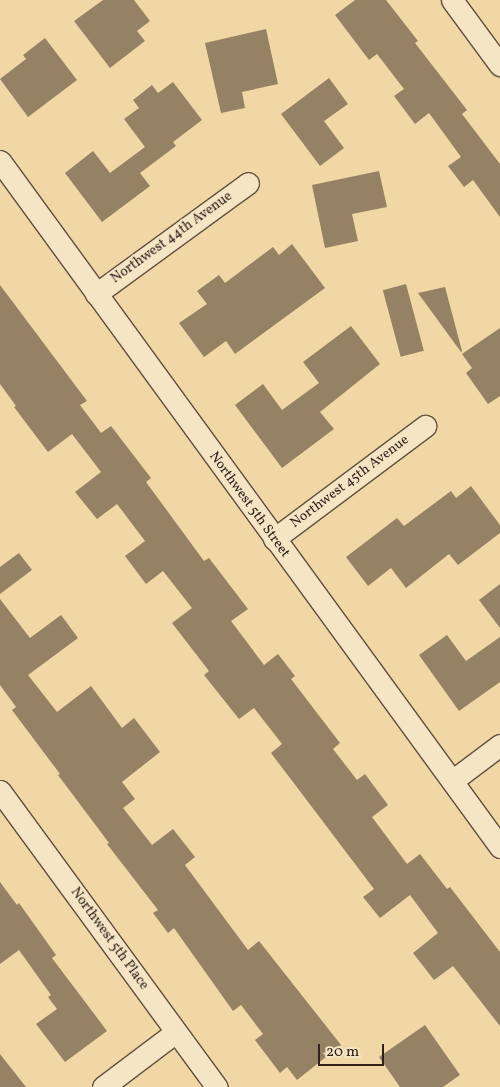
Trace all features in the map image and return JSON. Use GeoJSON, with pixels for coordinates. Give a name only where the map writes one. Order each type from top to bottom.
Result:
{"type":"FeatureCollection","features":[{"type":"Feature","properties":{"kind":"street"},"geometry":{"type":"LineString","coordinates":[[452,0],[500,65]]}},
{"type":"Feature","properties":{"kind":"street","name":"Northwest 5th Street"},"geometry":{"type":"LineString","coordinates":[[0,161],[500,847]]}},
{"type":"Feature","properties":{"kind":"street","name":"Northwest 44th Avenue"},"geometry":{"type":"LineString","coordinates":[[96,294],[248,183]]}},
{"type":"Feature","properties":{"kind":"street","name":"Northwest 45th Avenue"},"geometry":{"type":"LineString","coordinates":[[274,539],[425,426]]}},
{"type":"Feature","properties":{"kind":"street"},"geometry":{"type":"LineString","coordinates":[[452,781],[500,745]]}},
{"type":"Feature","properties":{"kind":"street","name":"Northwest 5th Place"},"geometry":{"type":"LineString","coordinates":[[0,791],[217,1087]]}},
{"type":"Feature","properties":{"kind":"street"},"geometry":{"type":"LineString","coordinates":[[103,1087],[176,1032]]}},
{"type":"Feature","properties":{"kind":"building"},"geometry":{"type":"Polygon","coordinates":[[[103,0],[134,0],[150,21],[137,31],[145,41],[110,68],[74,21],[103,0]]]}},
{"type":"Feature","properties":{"kind":"building"},"geometry":{"type":"Polygon","coordinates":[[[355,0],[386,0],[418,41],[415,43],[467,110],[462,114],[500,164],[500,217],[473,180],[464,187],[448,166],[461,157],[429,113],[415,124],[394,96],[404,89],[377,54],[369,60],[335,15],[355,0]]]}},
{"type":"Feature","properties":{"kind":"building"},"geometry":{"type":"Polygon","coordinates":[[[266,29],[278,84],[242,92],[245,108],[221,113],[205,43],[266,29]]]}},
{"type":"Feature","properties":{"kind":"building"},"geometry":{"type":"Polygon","coordinates":[[[45,38],[77,80],[28,117],[0,79],[26,59],[23,55],[45,38]]]}},
{"type":"Feature","properties":{"kind":"building"},"geometry":{"type":"Polygon","coordinates":[[[329,78],[348,104],[324,121],[344,148],[320,166],[281,114],[329,78]]]}},
{"type":"Feature","properties":{"kind":"building"},"geometry":{"type":"Polygon","coordinates":[[[173,82],[202,120],[173,142],[176,146],[140,173],[150,186],[102,222],[65,173],[93,151],[110,173],[145,147],[124,119],[139,108],[133,100],[152,85],[158,93],[173,82]]]}},
{"type":"Feature","properties":{"kind":"building"},"geometry":{"type":"Polygon","coordinates":[[[379,171],[387,207],[352,214],[358,241],[325,248],[312,185],[379,171]]]}},
{"type":"Feature","properties":{"kind":"building"},"geometry":{"type":"Polygon","coordinates":[[[292,244],[325,288],[235,354],[226,341],[204,357],[179,323],[207,304],[197,291],[219,275],[225,283],[273,247],[279,255],[292,244]]]}},
{"type":"Feature","properties":{"kind":"building"},"geometry":{"type":"Polygon","coordinates":[[[406,284],[424,351],[401,357],[383,290],[406,284]]]}},
{"type":"Feature","properties":{"kind":"building"},"geometry":{"type":"Polygon","coordinates":[[[0,285],[87,401],[80,405],[101,433],[111,426],[151,478],[146,482],[204,561],[209,558],[248,609],[231,621],[264,665],[278,654],[295,676],[291,679],[340,743],[333,749],[357,780],[365,774],[388,805],[372,817],[407,864],[420,854],[447,889],[450,887],[500,952],[500,1026],[453,966],[434,980],[413,953],[438,933],[410,895],[380,918],[363,897],[374,889],[271,753],[282,744],[254,708],[239,719],[204,675],[209,671],[172,623],[192,608],[163,571],[146,584],[125,556],[145,541],[117,504],[97,519],[75,492],[101,472],[72,434],[48,452],[14,407],[16,406],[0,384],[0,285]]]}},
{"type":"Feature","properties":{"kind":"building"},"geometry":{"type":"Polygon","coordinates":[[[445,287],[462,351],[461,352],[418,293],[445,287]]]}},
{"type":"Feature","properties":{"kind":"building"},"geometry":{"type":"Polygon","coordinates":[[[351,326],[380,364],[320,412],[334,429],[282,468],[235,405],[263,384],[282,410],[319,383],[303,362],[351,326]]]}},
{"type":"Feature","properties":{"kind":"building"},"geometry":{"type":"Polygon","coordinates":[[[500,328],[500,396],[488,404],[466,373],[472,368],[462,354],[500,328]]]}},
{"type":"Feature","properties":{"kind":"building"},"geometry":{"type":"Polygon","coordinates":[[[471,486],[500,525],[500,533],[458,565],[449,554],[406,588],[391,568],[368,586],[346,557],[397,518],[404,526],[451,491],[456,498],[471,486]]]}},
{"type":"Feature","properties":{"kind":"building"},"geometry":{"type":"Polygon","coordinates":[[[19,553],[32,570],[0,594],[0,567],[19,553]]]}},
{"type":"Feature","properties":{"kind":"building"},"geometry":{"type":"Polygon","coordinates":[[[500,584],[500,628],[479,600],[500,584]]]}},
{"type":"Feature","properties":{"kind":"building"},"geometry":{"type":"Polygon","coordinates":[[[0,599],[30,638],[61,615],[78,638],[28,675],[57,712],[91,686],[122,728],[134,718],[160,752],[122,782],[135,799],[123,808],[152,845],[173,829],[195,857],[185,865],[248,950],[259,941],[341,1045],[297,1080],[287,1067],[280,1073],[255,1040],[263,1034],[241,1005],[233,1011],[174,928],[168,933],[153,913],[158,910],[107,844],[109,843],[12,710],[16,707],[0,685],[0,599]]]}},
{"type":"Feature","properties":{"kind":"building"},"geometry":{"type":"Polygon","coordinates":[[[447,635],[466,661],[500,637],[500,682],[459,711],[419,655],[447,635]]]}},
{"type":"Feature","properties":{"kind":"building"},"geometry":{"type":"Polygon","coordinates":[[[0,882],[17,905],[19,903],[56,955],[52,958],[107,1031],[65,1062],[36,1024],[57,1009],[48,997],[51,995],[19,950],[0,964],[0,882]]]}},
{"type":"Feature","properties":{"kind":"building"},"geometry":{"type":"Polygon","coordinates":[[[425,1025],[460,1075],[443,1087],[400,1087],[379,1057],[425,1025]]]}},
{"type":"Feature","properties":{"kind":"building"},"geometry":{"type":"Polygon","coordinates":[[[0,1054],[26,1087],[0,1087],[0,1054]]]}}]}
